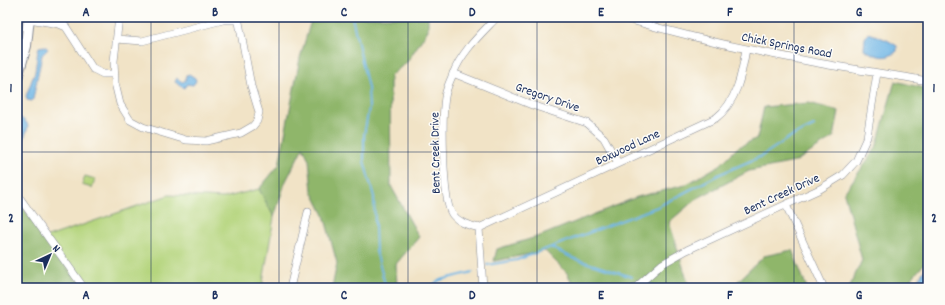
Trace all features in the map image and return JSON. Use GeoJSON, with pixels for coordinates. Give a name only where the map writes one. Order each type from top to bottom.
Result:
{"type":"FeatureCollection","features":[{"type":"Feature","properties":{"kind":"street"},"geometry":{"type":"LineString","coordinates":[[63,26],[66,17]]}},
{"type":"Feature","properties":{"kind":"street"},"geometry":{"type":"LineString","coordinates":[[117,39],[142,41],[222,20],[238,18],[251,86],[259,112],[257,121],[253,126],[241,133],[206,141],[186,140],[143,128],[130,120],[120,104],[114,74],[117,39],[119,17]]}},
{"type":"Feature","properties":{"kind":"street","name":"Bent Creek Drive"},"geometry":{"type":"LineString","coordinates":[[479,228],[462,222],[454,216],[447,201],[444,142],[445,102],[453,73],[466,50],[497,17]]}},
{"type":"Feature","properties":{"kind":"street","name":"Chick Springs Road"},"geometry":{"type":"LineString","coordinates":[[620,17],[672,32],[746,49],[928,81]]}},
{"type":"Feature","properties":{"kind":"street"},"geometry":{"type":"LineString","coordinates":[[17,78],[26,46],[29,18],[63,26],[72,34],[93,69],[103,74],[114,74]]}},
{"type":"Feature","properties":{"kind":"street","name":"Boxwood Lane"},"geometry":{"type":"LineString","coordinates":[[479,228],[708,122],[722,113],[728,106],[735,92],[746,49]]}},
{"type":"Feature","properties":{"kind":"street","name":"Gregory Drive"},"geometry":{"type":"LineString","coordinates":[[453,73],[532,105],[587,123],[604,138],[618,163]]}},
{"type":"Feature","properties":{"kind":"street","name":"Bent Creek Drive"},"geometry":{"type":"LineString","coordinates":[[635,288],[662,264],[686,250],[786,205],[838,179],[856,161],[863,147],[869,127],[877,73]]}},
{"type":"Feature","properties":{"kind":"street"},"geometry":{"type":"LineString","coordinates":[[17,194],[84,288]]}},
{"type":"Feature","properties":{"kind":"street"},"geometry":{"type":"LineString","coordinates":[[786,205],[824,288]]}},
{"type":"Feature","properties":{"kind":"street"},"geometry":{"type":"LineString","coordinates":[[290,288],[308,212]]}},
{"type":"Feature","properties":{"kind":"street"},"geometry":{"type":"LineString","coordinates":[[479,228],[483,288]]}},
{"type":"Feature","properties":{"kind":"green space"},"geometry":{"type":"Polygon","coordinates":[[[312,17],[428,17],[428,30],[407,62],[390,76],[391,186],[419,237],[396,264],[397,288],[332,288],[337,263],[324,215],[312,191],[309,160],[303,147],[285,183],[274,217],[259,189],[279,165],[300,58],[312,17]]]}},
{"type":"Feature","properties":{"kind":"green space"},"geometry":{"type":"Polygon","coordinates":[[[895,81],[928,89],[928,259],[904,288],[849,288],[862,260],[844,193],[876,148],[895,81]]]}},
{"type":"Feature","properties":{"kind":"green space"},"geometry":{"type":"Polygon","coordinates":[[[809,103],[839,111],[834,137],[795,162],[749,171],[696,199],[669,222],[689,286],[697,288],[575,288],[567,273],[545,251],[494,261],[497,249],[540,236],[637,197],[685,185],[720,165],[737,148],[757,138],[764,107],[809,103]]]}},
{"type":"Feature","properties":{"kind":"green space"},"geometry":{"type":"Polygon","coordinates":[[[85,176],[95,179],[92,188],[82,185],[85,176]]]}},
{"type":"Feature","properties":{"kind":"green space"},"geometry":{"type":"Polygon","coordinates":[[[259,189],[274,217],[262,288],[81,288],[45,238],[169,195],[223,198],[259,189]]]}},
{"type":"Feature","properties":{"kind":"green space"},"geometry":{"type":"Polygon","coordinates":[[[17,199],[81,288],[17,288],[17,199]]]}},
{"type":"Feature","properties":{"kind":"green space"},"geometry":{"type":"Polygon","coordinates":[[[792,250],[807,288],[731,288],[764,256],[792,250]]]}},
{"type":"Feature","properties":{"kind":"water"},"geometry":{"type":"Polygon","coordinates":[[[869,33],[887,40],[897,46],[897,51],[885,57],[872,54],[864,49],[865,38],[869,33]]]}},
{"type":"Feature","properties":{"kind":"water"},"geometry":{"type":"Polygon","coordinates":[[[45,46],[48,49],[42,55],[33,99],[32,101],[27,100],[26,96],[35,72],[39,47],[45,46]]]}},
{"type":"Feature","properties":{"kind":"water"},"geometry":{"type":"Polygon","coordinates":[[[189,74],[195,78],[196,81],[193,85],[187,84],[184,88],[175,82],[177,78],[182,82],[185,81],[186,76],[189,74]]]}},
{"type":"Feature","properties":{"kind":"water"},"geometry":{"type":"Polygon","coordinates":[[[21,118],[27,123],[28,127],[17,159],[17,120],[21,118]]]}},
{"type":"Feature","properties":{"kind":"water"},"geometry":{"type":"Polygon","coordinates":[[[928,265],[928,288],[912,288],[928,265]]]}},
{"type":"Feature","properties":{"kind":"waterway"},"geometry":{"type":"LineString","coordinates":[[352,17],[368,88],[369,108],[364,135],[364,161],[374,197],[376,251],[386,288]]}},
{"type":"Feature","properties":{"kind":"waterway"},"geometry":{"type":"LineString","coordinates":[[487,265],[517,260],[657,207],[720,174],[762,156],[790,137],[814,126]]}},
{"type":"Feature","properties":{"kind":"waterway"},"geometry":{"type":"LineString","coordinates":[[552,248],[575,259],[632,277]]}},
{"type":"Feature","properties":{"kind":"waterway"},"geometry":{"type":"LineString","coordinates":[[428,288],[440,280],[473,272]]}},
{"type":"Feature","properties":{"kind":"waterway"},"geometry":{"type":"LineString","coordinates":[[648,284],[658,288]]}}]}
